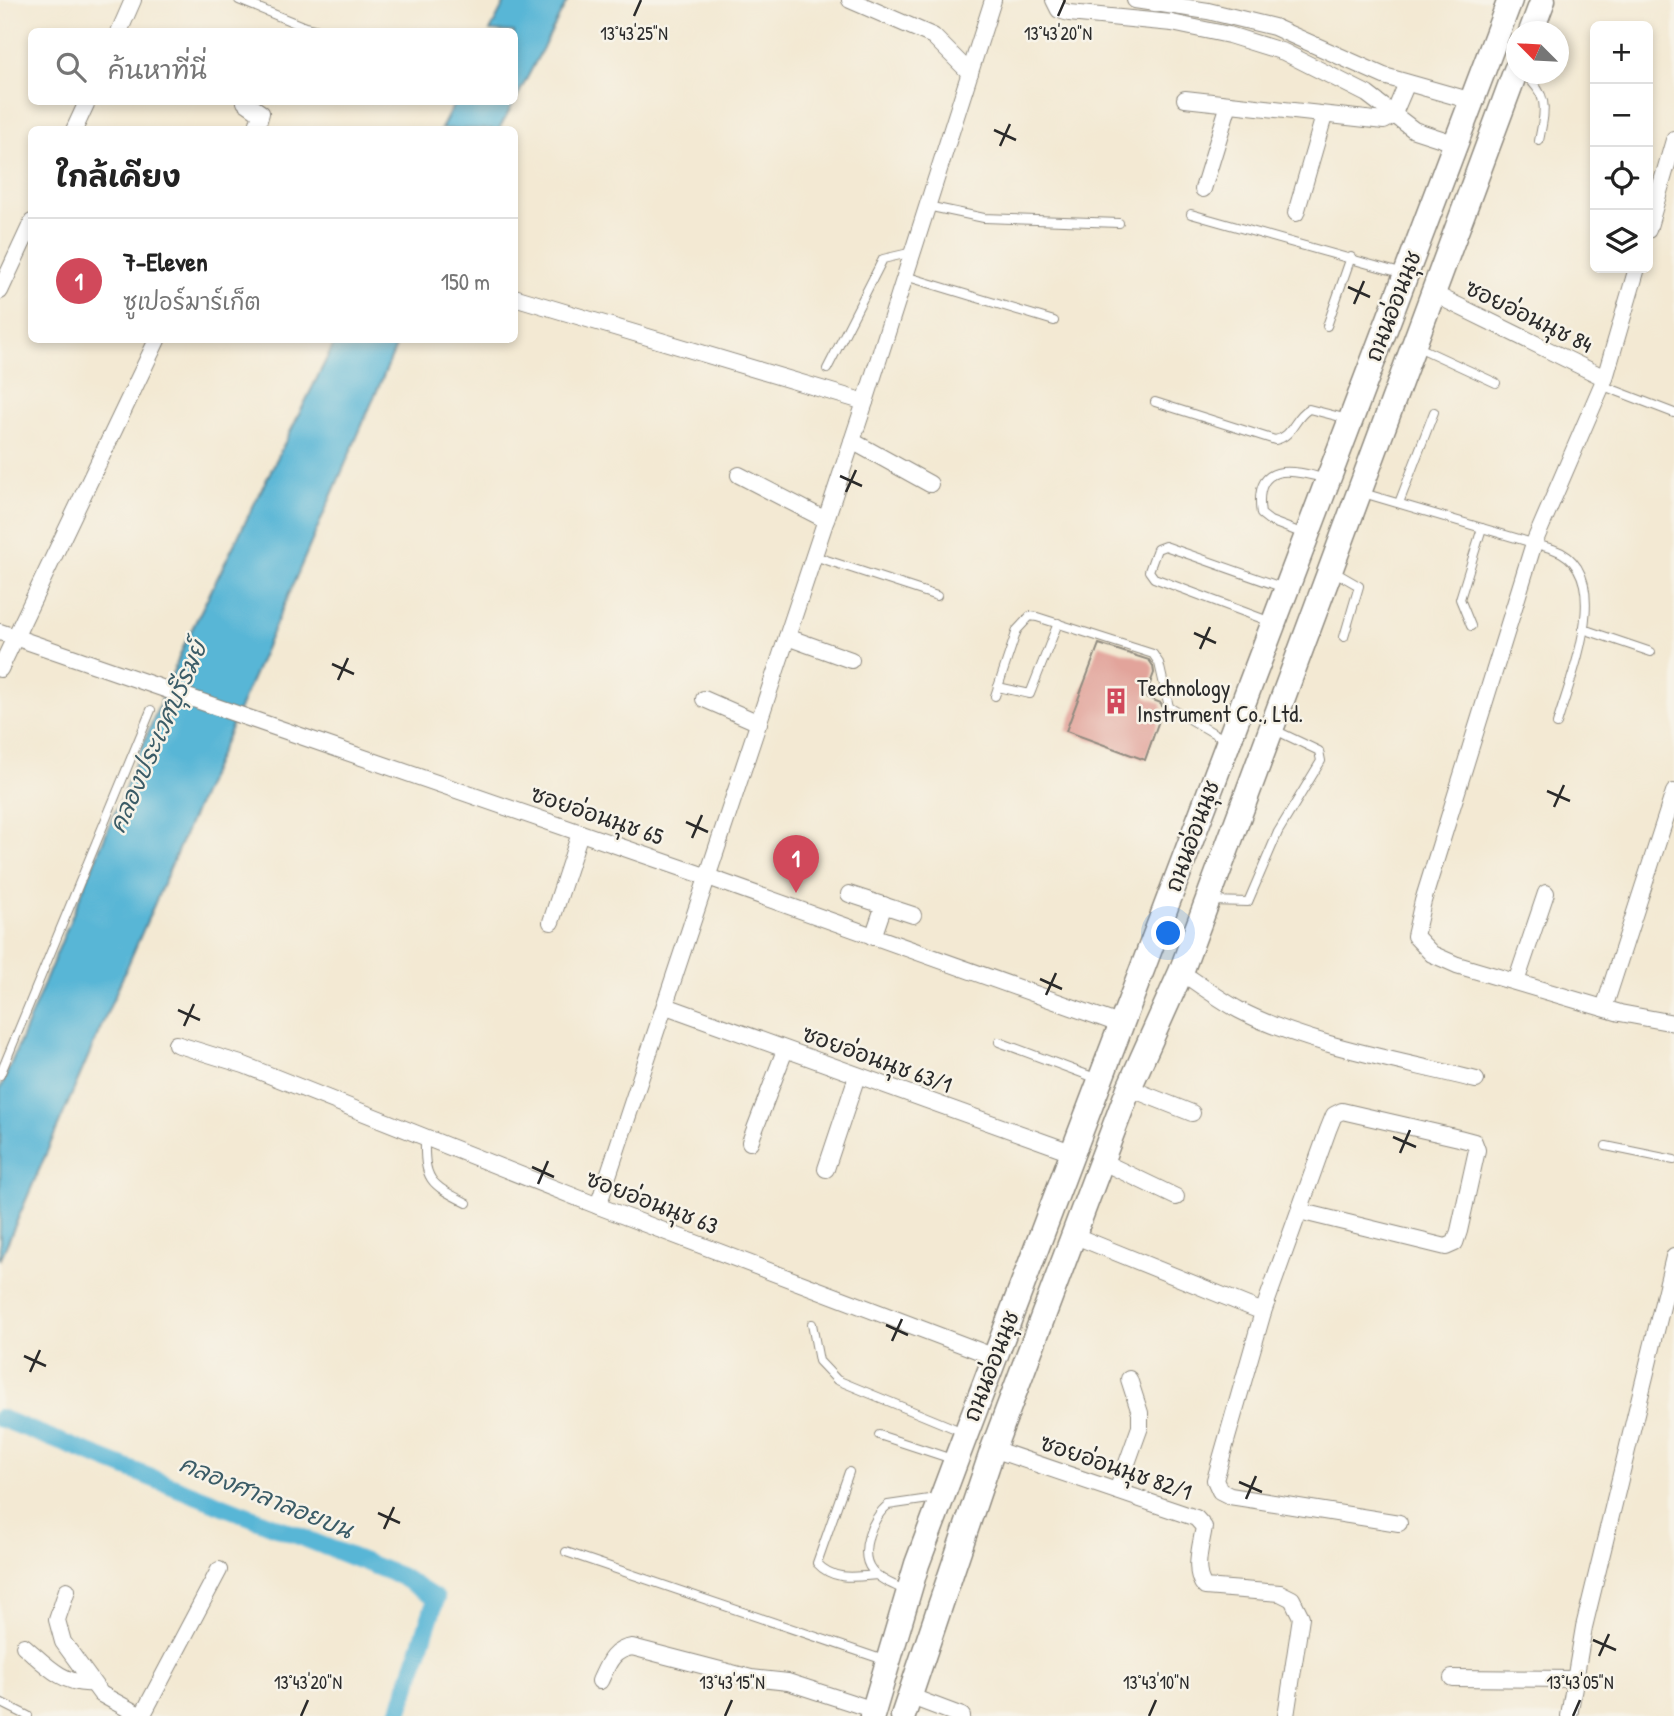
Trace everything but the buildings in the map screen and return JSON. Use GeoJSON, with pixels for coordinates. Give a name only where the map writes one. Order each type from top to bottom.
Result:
{"type":"FeatureCollection","features":[{"type":"Feature","properties":{"kind":"main road","name":"ถนนอ่อนนุช"},"geometry":{"type":"LineString","coordinates":[[873,1713],[908,1592],[965,1433],[1074,1153],[1271,622],[1510,0]]}},
{"type":"Feature","properties":{"kind":"main road"},"geometry":{"type":"LineString","coordinates":[[1535,21],[1544,0]]}},
{"type":"Feature","properties":{"kind":"main road","name":"ถนนอ่อนนุช"},"geometry":{"type":"LineString","coordinates":[[906,1706],[993,1449],[1129,1088],[1181,972],[1270,727],[1361,492],[1512,84]]}},
{"type":"Feature","properties":{"kind":"main road"},"geometry":{"type":"LineString","coordinates":[[1254,669],[1288,682]]}},
{"type":"Feature","properties":{"kind":"main road"},"geometry":{"type":"LineString","coordinates":[[1122,1026],[1152,1036]]}},
{"type":"Feature","properties":{"kind":"street"},"geometry":{"type":"LineString","coordinates":[[120,28],[133,0]]}},
{"type":"Feature","properties":{"kind":"street"},"geometry":{"type":"LineString","coordinates":[[849,0],[933,36],[970,73]]}},
{"type":"Feature","properties":{"kind":"street"},"geometry":{"type":"LineString","coordinates":[[598,1206],[865,402],[993,0]]}},
{"type":"Feature","properties":{"kind":"street"},"geometry":{"type":"LineString","coordinates":[[1054,0],[1059,10],[1069,13],[1203,29],[1284,52],[1367,94],[1414,130],[1454,143]]}},
{"type":"Feature","properties":{"kind":"street"},"geometry":{"type":"LineString","coordinates":[[1116,17],[1120,0]]}},
{"type":"Feature","properties":{"kind":"street"},"geometry":{"type":"LineString","coordinates":[[1144,20],[1145,1],[1208,11],[1291,33],[1384,76],[1472,101]]}},
{"type":"Feature","properties":{"kind":"street"},"geometry":{"type":"LineString","coordinates":[[1284,52],[1291,33]]}},
{"type":"Feature","properties":{"kind":"street"},"geometry":{"type":"LineString","coordinates":[[1185,99],[1371,122],[1384,121],[1393,116],[1407,83]]}},
{"type":"Feature","properties":{"kind":"street"},"geometry":{"type":"LineString","coordinates":[[1203,189],[1228,104]]}},
{"type":"Feature","properties":{"kind":"street"},"geometry":{"type":"LineString","coordinates":[[76,126],[85,105]]}},
{"type":"Feature","properties":{"kind":"street"},"geometry":{"type":"LineString","coordinates":[[249,105],[261,113],[257,126]]}},
{"type":"Feature","properties":{"kind":"street"},"geometry":{"type":"LineString","coordinates":[[1296,213],[1324,116]]}},
{"type":"Feature","properties":{"kind":"street"},"geometry":{"type":"LineString","coordinates":[[1653,213],[1674,140]]}},
{"type":"Feature","properties":{"kind":"street"},"geometry":{"type":"LineString","coordinates":[[0,291],[28,231]]}},
{"type":"Feature","properties":{"kind":"street"},"geometry":{"type":"LineString","coordinates":[[1636,273],[1603,382],[1534,543],[1423,901],[1415,936],[1432,954],[1604,1008],[1674,1023]]}},
{"type":"Feature","properties":{"kind":"street","name":"ซอยอ่อนนุช 84"},"geometry":{"type":"LineString","coordinates":[[1434,295],[1603,382]]}},
{"type":"Feature","properties":{"kind":"street"},"geometry":{"type":"LineString","coordinates":[[518,299],[865,402]]}},
{"type":"Feature","properties":{"kind":"street"},"geometry":{"type":"LineString","coordinates":[[0,669],[7,635],[155,343]]}},
{"type":"Feature","properties":{"kind":"street"},"geometry":{"type":"LineString","coordinates":[[852,441],[930,484]]}},
{"type":"Feature","properties":{"kind":"street"},"geometry":{"type":"LineString","coordinates":[[739,475],[826,520]]}},
{"type":"Feature","properties":{"kind":"street","name":"ซอยอ่อนนุช 65"},"geometry":{"type":"LineString","coordinates":[[7,635],[254,723],[708,877],[1122,1026]]}},
{"type":"Feature","properties":{"kind":"street"},"geometry":{"type":"LineString","coordinates":[[787,637],[851,660]]}},
{"type":"Feature","properties":{"kind":"street"},"geometry":{"type":"LineString","coordinates":[[705,699],[759,723]]}},
{"type":"Feature","properties":{"kind":"street"},"geometry":{"type":"LineString","coordinates":[[1604,1008],[1674,792]]}},
{"type":"Feature","properties":{"kind":"street"},"geometry":{"type":"LineString","coordinates":[[551,922],[580,833]]}},
{"type":"Feature","properties":{"kind":"street"},"geometry":{"type":"LineString","coordinates":[[1516,982],[1546,893]]}},
{"type":"Feature","properties":{"kind":"street"},"geometry":{"type":"LineString","coordinates":[[849,894],[913,915]]}},
{"type":"Feature","properties":{"kind":"street"},"geometry":{"type":"LineString","coordinates":[[873,937],[884,905]]}},
{"type":"Feature","properties":{"kind":"street"},"geometry":{"type":"LineString","coordinates":[[1181,972],[1218,998],[1262,1020],[1321,1040],[1476,1080]]}},
{"type":"Feature","properties":{"kind":"street","name":"ซอยอ่อนนุช 63/1"},"geometry":{"type":"LineString","coordinates":[[666,1006],[1074,1153]]}},
{"type":"Feature","properties":{"kind":"street","name":"ซอยอ่อนนุช 63"},"geometry":{"type":"LineString","coordinates":[[176,1044],[244,1065],[598,1206],[995,1357]]}},
{"type":"Feature","properties":{"kind":"street"},"geometry":{"type":"LineString","coordinates":[[750,1142],[785,1049]]}},
{"type":"Feature","properties":{"kind":"street"},"geometry":{"type":"LineString","coordinates":[[826,1170],[857,1076]]}},
{"type":"Feature","properties":{"kind":"street"},"geometry":{"type":"LineString","coordinates":[[1129,1088],[1192,1113]]}},
{"type":"Feature","properties":{"kind":"street"},"geometry":{"type":"LineString","coordinates":[[1299,1211],[1446,1247],[1455,1243],[1459,1231],[1477,1150],[1474,1142],[1342,1111],[1334,1115],[1331,1122],[1299,1211],[1263,1312],[1216,1480],[1220,1492],[1230,1496],[1399,1523]]}},
{"type":"Feature","properties":{"kind":"street"},"geometry":{"type":"LineString","coordinates":[[1101,1161],[1176,1197]]}},
{"type":"Feature","properties":{"kind":"street"},"geometry":{"type":"LineString","coordinates":[[1073,1235],[1263,1312]]}},
{"type":"Feature","properties":{"kind":"street"},"geometry":{"type":"LineString","coordinates":[[1569,1716],[1584,1627],[1674,1257]]}},
{"type":"Feature","properties":{"kind":"street"},"geometry":{"type":"LineString","coordinates":[[1118,1491],[1140,1427],[1140,1413],[1129,1379]]}},
{"type":"Feature","properties":{"kind":"street","name":"ซอยอ่อนนุช 82/1"},"geometry":{"type":"LineString","coordinates":[[993,1449],[1196,1518],[1203,1527],[1198,1570],[1205,1587],[1280,1593],[1292,1599],[1301,1618],[1286,1716]]}},
{"type":"Feature","properties":{"kind":"street"},"geometry":{"type":"LineString","coordinates":[[68,1590],[57,1620],[63,1642],[91,1684],[101,1694],[141,1716],[219,1570]]}},
{"type":"Feature","properties":{"kind":"street"},"geometry":{"type":"LineString","coordinates":[[24,1646],[65,1680],[77,1684],[91,1684]]}},
{"type":"Feature","properties":{"kind":"street"},"geometry":{"type":"LineString","coordinates":[[600,1681],[612,1656],[620,1649],[632,1647],[751,1678],[788,1682],[873,1713]]}},
{"type":"Feature","properties":{"kind":"street"},"geometry":{"type":"LineString","coordinates":[[1452,1678],[1575,1679]]}},
{"type":"Feature","properties":{"kind":"street"},"geometry":{"type":"LineString","coordinates":[[906,1706],[962,1716]]}},
{"type":"Feature","properties":{"kind":"lane"},"geometry":{"type":"LineString","coordinates":[[239,0],[309,28]]}},
{"type":"Feature","properties":{"kind":"lane"},"geometry":{"type":"LineString","coordinates":[[1536,84],[1545,107],[1539,141]]}},
{"type":"Feature","properties":{"kind":"lane"},"geometry":{"type":"LineString","coordinates":[[927,206],[984,218],[1119,223]]}},
{"type":"Feature","properties":{"kind":"lane"},"geometry":{"type":"LineString","coordinates":[[1191,214],[1404,274]]}},
{"type":"Feature","properties":{"kind":"lane"},"geometry":{"type":"LineString","coordinates":[[827,369],[883,259],[913,252]]}},
{"type":"Feature","properties":{"kind":"lane"},"geometry":{"type":"LineString","coordinates":[[1327,326],[1351,257]]}},
{"type":"Feature","properties":{"kind":"lane"},"geometry":{"type":"LineString","coordinates":[[905,276],[1054,321]]}},
{"type":"Feature","properties":{"kind":"lane"},"geometry":{"type":"LineString","coordinates":[[1415,345],[1496,383]]}},
{"type":"Feature","properties":{"kind":"lane"},"geometry":{"type":"LineString","coordinates":[[1603,382],[1674,412]]}},
{"type":"Feature","properties":{"kind":"lane"},"geometry":{"type":"LineString","coordinates":[[1155,402],[1275,440],[1290,432],[1303,412],[1309,409],[1350,419]]}},
{"type":"Feature","properties":{"kind":"lane"},"geometry":{"type":"LineString","coordinates":[[1399,503],[1434,412]]}},
{"type":"Feature","properties":{"kind":"lane"},"geometry":{"type":"LineString","coordinates":[[1306,535],[1270,521],[1261,514],[1261,488],[1270,475],[1283,470],[1292,469],[1327,479]]}},
{"type":"Feature","properties":{"kind":"lane"},"geometry":{"type":"LineString","coordinates":[[1361,492],[1567,554],[1581,571],[1587,592],[1583,629],[1557,724]]}},
{"type":"Feature","properties":{"kind":"lane"},"geometry":{"type":"LineString","coordinates":[[1471,626],[1460,599],[1482,528]]}},
{"type":"Feature","properties":{"kind":"lane"},"geometry":{"type":"LineString","coordinates":[[1271,622],[1154,578],[1149,571],[1157,549],[1165,546],[1284,588]]}},
{"type":"Feature","properties":{"kind":"lane"},"geometry":{"type":"LineString","coordinates":[[814,556],[937,596]]}},
{"type":"Feature","properties":{"kind":"lane"},"geometry":{"type":"LineString","coordinates":[[1331,571],[1359,586],[1344,637]]}},
{"type":"Feature","properties":{"kind":"lane"},"geometry":{"type":"LineString","coordinates":[[1058,623],[1030,694],[997,692],[1023,621],[1030,616],[1058,623],[1153,654],[1159,663],[1169,707],[1177,715],[1227,741]]}},
{"type":"Feature","properties":{"kind":"lane"},"geometry":{"type":"LineString","coordinates":[[1583,629],[1651,652]]}},
{"type":"Feature","properties":{"kind":"lane"},"geometry":{"type":"LineString","coordinates":[[0,1075],[151,710]]}},
{"type":"Feature","properties":{"kind":"lane"},"geometry":{"type":"LineString","coordinates":[[1208,900],[1248,902],[1278,832],[1321,761],[1320,751],[1311,744],[1270,727]]}},
{"type":"Feature","properties":{"kind":"lane"},"geometry":{"type":"LineString","coordinates":[[999,1042],[1101,1080]]}},
{"type":"Feature","properties":{"kind":"lane"},"geometry":{"type":"LineString","coordinates":[[425,1137],[424,1168],[431,1180],[444,1191],[467,1203]]}},
{"type":"Feature","properties":{"kind":"lane"},"geometry":{"type":"LineString","coordinates":[[1606,1146],[1674,1160]]}},
{"type":"Feature","properties":{"kind":"lane"},"geometry":{"type":"LineString","coordinates":[[812,1324],[819,1361],[837,1380],[965,1433]]}},
{"type":"Feature","properties":{"kind":"lane"},"geometry":{"type":"LineString","coordinates":[[879,1434],[956,1460]]}},
{"type":"Feature","properties":{"kind":"lane"},"geometry":{"type":"LineString","coordinates":[[849,1472],[817,1563],[823,1569],[845,1578],[877,1575]]}},
{"type":"Feature","properties":{"kind":"lane"},"geometry":{"type":"LineString","coordinates":[[908,1592],[877,1575],[866,1556],[872,1528],[881,1509],[905,1500],[924,1501],[942,1496]]}},
{"type":"Feature","properties":{"kind":"lane"},"geometry":{"type":"LineString","coordinates":[[566,1552],[887,1661]]}},
{"type":"Feature","properties":{"kind":"lane"},"geometry":{"type":"LineString","coordinates":[[0,1702],[28,1716]]}},
{"type":"Feature","properties":{"kind":"water"},"geometry":{"type":"Polygon","coordinates":[[[506,0],[568,0],[518,95],[518,28],[492,28],[506,0]]]}},
{"type":"Feature","properties":{"kind":"water"},"geometry":{"type":"Polygon","coordinates":[[[453,105],[512,105],[501,126],[443,126],[453,105]]]}},
{"type":"Feature","properties":{"kind":"water","name":"คลองประเวศบุรีรมย์"},"geometry":{"type":"Polygon","coordinates":[[[335,343],[398,343],[0,1260],[0,1090],[185,643],[335,343]]]}},
{"type":"Feature","properties":{"kind":"waterway","name":"คลองศาลาลอยบน"},"geometry":{"type":"LineString","coordinates":[[0,1418],[400,1576],[436,1599],[398,1716]]}},
{"type":"Feature","properties":{"kind":"place","name":"Technology Instrument Co., Ltd."},"geometry":{"type":"Point","coordinates":[1116,701]}},
{"type":"Feature","properties":{"kind":"place","name":"7-Eleven"},"geometry":{"type":"Point","coordinates":[796,893]}}]}
